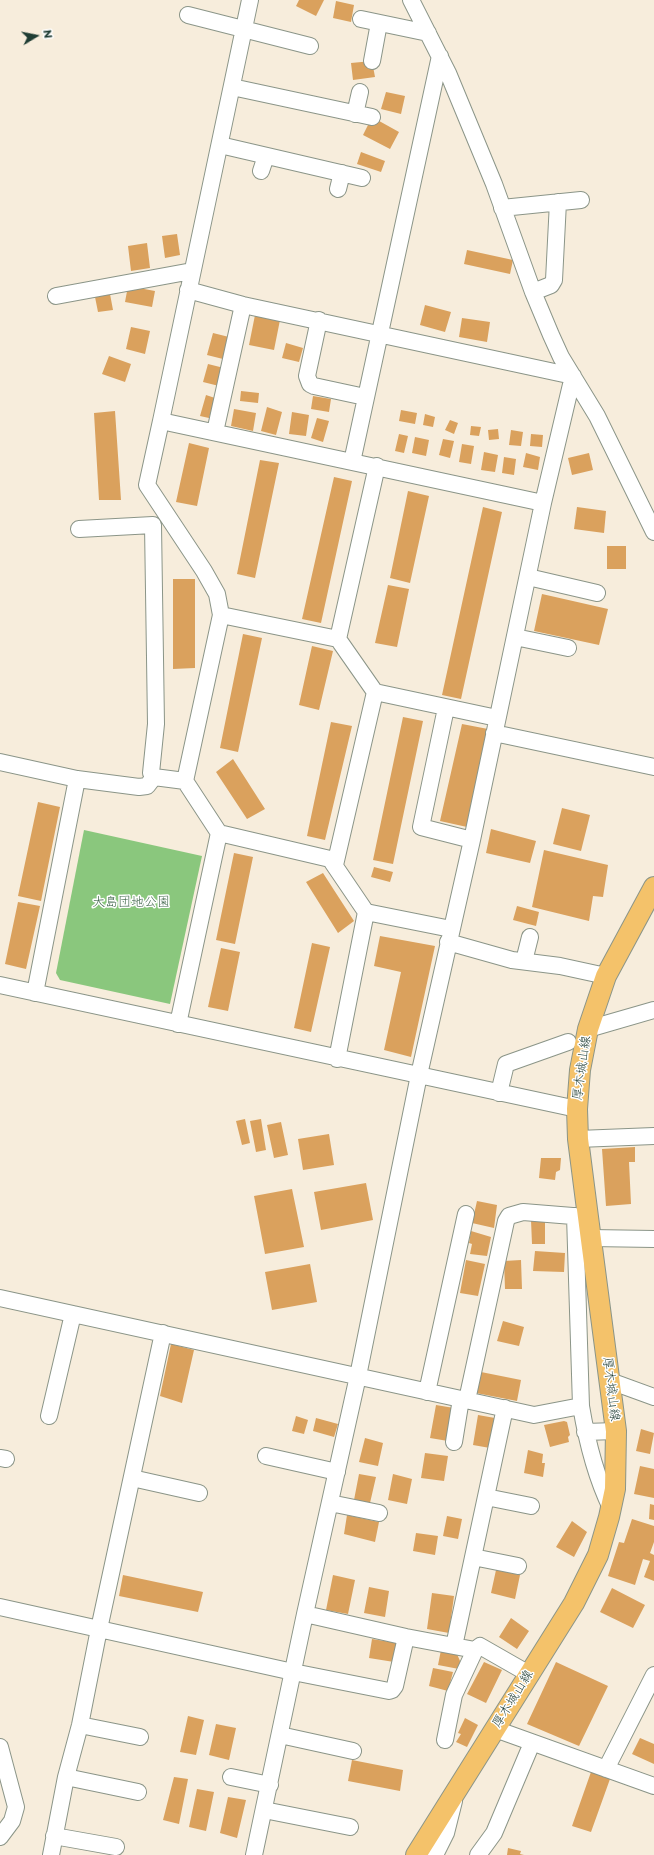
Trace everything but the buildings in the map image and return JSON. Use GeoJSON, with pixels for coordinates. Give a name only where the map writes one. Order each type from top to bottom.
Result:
{"type":"FeatureCollection","features":[{"type":"Feature","properties":{"kind":"main road","name":"厚木城山線"},"geometry":{"type":"LineString","coordinates":[[416,1855],[574,1603],[598,1554],[611,1508],[616,1476],[616,1431],[591,1238],[581,1216],[576,1109],[580,1070],[588,1029],[606,976],[654,887]]}},
{"type":"Feature","properties":{"kind":"street"},"geometry":{"type":"LineString","coordinates":[[250,0],[147,485],[204,571],[217,594],[221,615],[185,781],[219,833],[330,858],[366,912],[449,936],[512,960],[606,976]]}},
{"type":"Feature","properties":{"kind":"street"},"geometry":{"type":"LineString","coordinates":[[411,0],[448,73],[502,208],[533,292],[558,350],[597,416],[654,532]]}},
{"type":"Feature","properties":{"kind":"street"},"geometry":{"type":"LineString","coordinates":[[188,15],[310,46]]}},
{"type":"Feature","properties":{"kind":"street"},"geometry":{"type":"LineString","coordinates":[[361,19],[428,33]]}},
{"type":"Feature","properties":{"kind":"street"},"geometry":{"type":"LineString","coordinates":[[372,61],[379,22]]}},
{"type":"Feature","properties":{"kind":"street"},"geometry":{"type":"LineString","coordinates":[[352,462],[440,56]]}},
{"type":"Feature","properties":{"kind":"street"},"geometry":{"type":"LineString","coordinates":[[232,87],[372,117]]}},
{"type":"Feature","properties":{"kind":"street"},"geometry":{"type":"LineString","coordinates":[[355,114],[360,92]]}},
{"type":"Feature","properties":{"kind":"street"},"geometry":{"type":"LineString","coordinates":[[220,145],[362,178]]}},
{"type":"Feature","properties":{"kind":"street"},"geometry":{"type":"LineString","coordinates":[[261,171],[266,156]]}},
{"type":"Feature","properties":{"kind":"street"},"geometry":{"type":"LineString","coordinates":[[338,189],[342,173]]}},
{"type":"Feature","properties":{"kind":"street"},"geometry":{"type":"LineString","coordinates":[[502,208],[581,200]]}},
{"type":"Feature","properties":{"kind":"street"},"geometry":{"type":"LineString","coordinates":[[533,292],[551,285],[554,280],[558,202]]}},
{"type":"Feature","properties":{"kind":"street"},"geometry":{"type":"LineString","coordinates":[[56,296],[192,271]]}},
{"type":"Feature","properties":{"kind":"street"},"geometry":{"type":"LineString","coordinates":[[188,290],[243,304],[573,376]]}},
{"type":"Feature","properties":{"kind":"street"},"geometry":{"type":"LineString","coordinates":[[215,432],[243,304]]}},
{"type":"Feature","properties":{"kind":"street"},"geometry":{"type":"LineString","coordinates":[[319,320],[307,376],[310,384],[365,397]]}},
{"type":"Feature","properties":{"kind":"street"},"geometry":{"type":"LineString","coordinates":[[254,1855],[305,1614],[358,1376],[419,1075],[449,936],[472,840],[495,725],[543,503],[573,376]]}},
{"type":"Feature","properties":{"kind":"street"},"geometry":{"type":"LineString","coordinates":[[160,420],[543,503]]}},
{"type":"Feature","properties":{"kind":"street"},"geometry":{"type":"LineString","coordinates":[[338,640],[377,466]]}},
{"type":"Feature","properties":{"kind":"street"},"geometry":{"type":"LineString","coordinates":[[79,529],[153,525],[156,724],[151,773],[154,777]]}},
{"type":"Feature","properties":{"kind":"street"},"geometry":{"type":"LineString","coordinates":[[528,577],[597,593]]}},
{"type":"Feature","properties":{"kind":"street"},"geometry":{"type":"LineString","coordinates":[[221,615],[338,640],[375,692],[446,708],[495,725],[654,768]]}},
{"type":"Feature","properties":{"kind":"street"},"geometry":{"type":"LineString","coordinates":[[515,637],[568,648]]}},
{"type":"Feature","properties":{"kind":"street"},"geometry":{"type":"LineString","coordinates":[[335,865],[375,692]]}},
{"type":"Feature","properties":{"kind":"street"},"geometry":{"type":"LineString","coordinates":[[446,708],[421,827],[472,840]]}},
{"type":"Feature","properties":{"kind":"street"},"geometry":{"type":"LineString","coordinates":[[0,762],[77,779],[139,787],[147,786],[154,777]]}},
{"type":"Feature","properties":{"kind":"street"},"geometry":{"type":"LineString","coordinates":[[154,777],[185,781]]}},
{"type":"Feature","properties":{"kind":"street"},"geometry":{"type":"LineString","coordinates":[[35,992],[77,779]]}},
{"type":"Feature","properties":{"kind":"street"},"geometry":{"type":"LineString","coordinates":[[178,1024],[219,833]]}},
{"type":"Feature","properties":{"kind":"street"},"geometry":{"type":"LineString","coordinates":[[337,1059],[366,912]]}},
{"type":"Feature","properties":{"kind":"street"},"geometry":{"type":"LineString","coordinates":[[524,961],[530,937]]}},
{"type":"Feature","properties":{"kind":"street"},"geometry":{"type":"LineString","coordinates":[[0,985],[337,1059],[576,1109]]}},
{"type":"Feature","properties":{"kind":"street"},"geometry":{"type":"LineString","coordinates":[[588,1029],[654,1010]]}},
{"type":"Feature","properties":{"kind":"street"},"geometry":{"type":"LineString","coordinates":[[499,1093],[506,1064],[568,1042]]}},
{"type":"Feature","properties":{"kind":"street"},"geometry":{"type":"LineString","coordinates":[[578,1139],[654,1136]]}},
{"type":"Feature","properties":{"kind":"street"},"geometry":{"type":"LineString","coordinates":[[454,1442],[503,1227],[509,1216],[518,1213],[581,1216],[581,1406],[585,1432],[595,1470],[611,1508]]}},
{"type":"Feature","properties":{"kind":"street"},"geometry":{"type":"LineString","coordinates":[[427,1392],[466,1214]]}},
{"type":"Feature","properties":{"kind":"street"},"geometry":{"type":"LineString","coordinates":[[591,1238],[654,1239]]}},
{"type":"Feature","properties":{"kind":"street"},"geometry":{"type":"LineString","coordinates":[[0,1298],[538,1415],[581,1406]]}},
{"type":"Feature","properties":{"kind":"street"},"geometry":{"type":"LineString","coordinates":[[49,1416],[73,1314]]}},
{"type":"Feature","properties":{"kind":"street"},"geometry":{"type":"LineString","coordinates":[[51,1855],[66,1777],[80,1725],[99,1629],[163,1333]]}},
{"type":"Feature","properties":{"kind":"street"},"geometry":{"type":"LineString","coordinates":[[610,1381],[654,1397]]}},
{"type":"Feature","properties":{"kind":"street"},"geometry":{"type":"LineString","coordinates":[[454,1646],[505,1408]]}},
{"type":"Feature","properties":{"kind":"street"},"geometry":{"type":"LineString","coordinates":[[585,1432],[616,1431]]}},
{"type":"Feature","properties":{"kind":"street"},"geometry":{"type":"LineString","coordinates":[[266,1456],[337,1472]]}},
{"type":"Feature","properties":{"kind":"street"},"geometry":{"type":"LineString","coordinates":[[132,1478],[199,1493]]}},
{"type":"Feature","properties":{"kind":"street"},"geometry":{"type":"LineString","coordinates":[[486,1497],[531,1506]]}},
{"type":"Feature","properties":{"kind":"street"},"geometry":{"type":"LineString","coordinates":[[330,1503],[379,1513]]}},
{"type":"Feature","properties":{"kind":"street"},"geometry":{"type":"LineString","coordinates":[[474,1557],[518,1566]]}},
{"type":"Feature","properties":{"kind":"street"},"geometry":{"type":"LineString","coordinates":[[0,1607],[293,1672],[389,1691],[395,1686],[406,1637]]}},
{"type":"Feature","properties":{"kind":"street"},"geometry":{"type":"LineString","coordinates":[[305,1614],[406,1637],[482,1650],[529,1674]]}},
{"type":"Feature","properties":{"kind":"street"},"geometry":{"type":"LineString","coordinates":[[445,1740],[454,1695],[482,1650]]}},
{"type":"Feature","properties":{"kind":"street"},"geometry":{"type":"LineString","coordinates":[[606,1769],[654,1675]]}},
{"type":"Feature","properties":{"kind":"street"},"geometry":{"type":"LineString","coordinates":[[80,1725],[140,1737]]}},
{"type":"Feature","properties":{"kind":"street"},"geometry":{"type":"LineString","coordinates":[[495,1729],[654,1786]]}},
{"type":"Feature","properties":{"kind":"street"},"geometry":{"type":"LineString","coordinates":[[280,1735],[353,1751]]}},
{"type":"Feature","properties":{"kind":"street"},"geometry":{"type":"LineString","coordinates":[[478,1855],[494,1833],[532,1743]]}},
{"type":"Feature","properties":{"kind":"street"},"geometry":{"type":"LineString","coordinates":[[0,1748],[16,1807],[12,1821],[0,1837]]}},
{"type":"Feature","properties":{"kind":"street"},"geometry":{"type":"LineString","coordinates":[[66,1777],[138,1792]]}},
{"type":"Feature","properties":{"kind":"street"},"geometry":{"type":"LineString","coordinates":[[231,1777],[270,1785]]}},
{"type":"Feature","properties":{"kind":"street"},"geometry":{"type":"LineString","coordinates":[[435,1855],[446,1833],[455,1793]]}},
{"type":"Feature","properties":{"kind":"street"},"geometry":{"type":"LineString","coordinates":[[264,1810],[350,1827]]}},
{"type":"Feature","properties":{"kind":"street"},"geometry":{"type":"LineString","coordinates":[[54,1836],[116,1847]]}},
{"type":"Feature","properties":{"kind":"green space","name":"大島団地公園"},"geometry":{"type":"Polygon","coordinates":[[[84,830],[202,856],[170,1004],[60,980],[56,973],[84,830]]]}}]}
